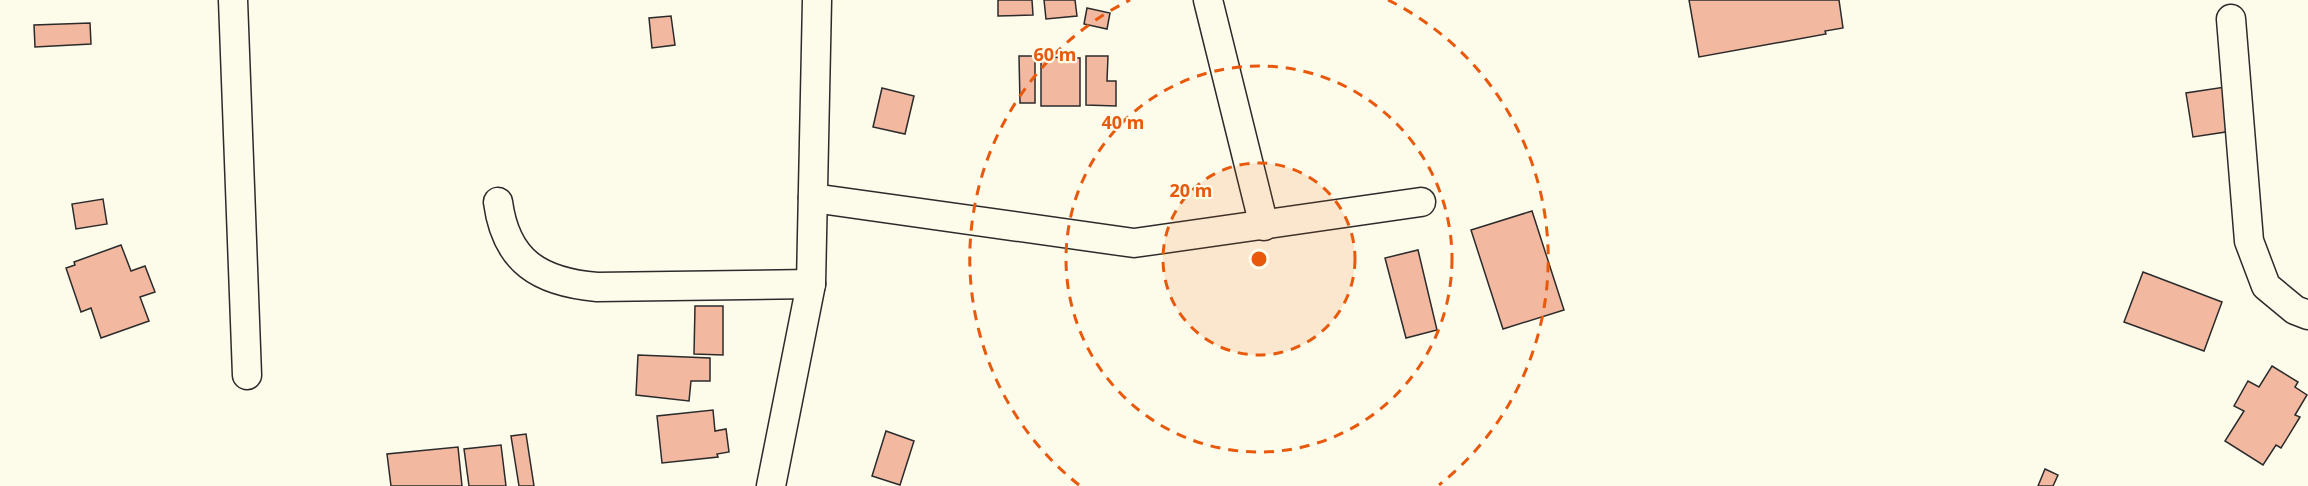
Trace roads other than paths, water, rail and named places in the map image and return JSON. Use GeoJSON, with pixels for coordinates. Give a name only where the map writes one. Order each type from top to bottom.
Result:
{"type":"FeatureCollection","features":[{"type":"Feature","properties":{"kind":"street"},"geometry":{"type":"LineString","coordinates":[[233,0],[247,375]]}},
{"type":"Feature","properties":{"kind":"street"},"geometry":{"type":"LineString","coordinates":[[771,486],[811,284],[817,0]]}},
{"type":"Feature","properties":{"kind":"street"},"geometry":{"type":"LineString","coordinates":[[1209,0],[1264,226]]}},
{"type":"Feature","properties":{"kind":"street"},"geometry":{"type":"LineString","coordinates":[[2231,19],[2249,241],[2266,286],[2295,310],[2308,315]]}},
{"type":"Feature","properties":{"kind":"street"},"geometry":{"type":"LineString","coordinates":[[813,198],[1134,243],[1421,202]]}},
{"type":"Feature","properties":{"kind":"street"},"geometry":{"type":"LineString","coordinates":[[498,202],[501,222],[510,243],[523,260],[545,275],[566,284],[597,286],[811,284]]}}]}
